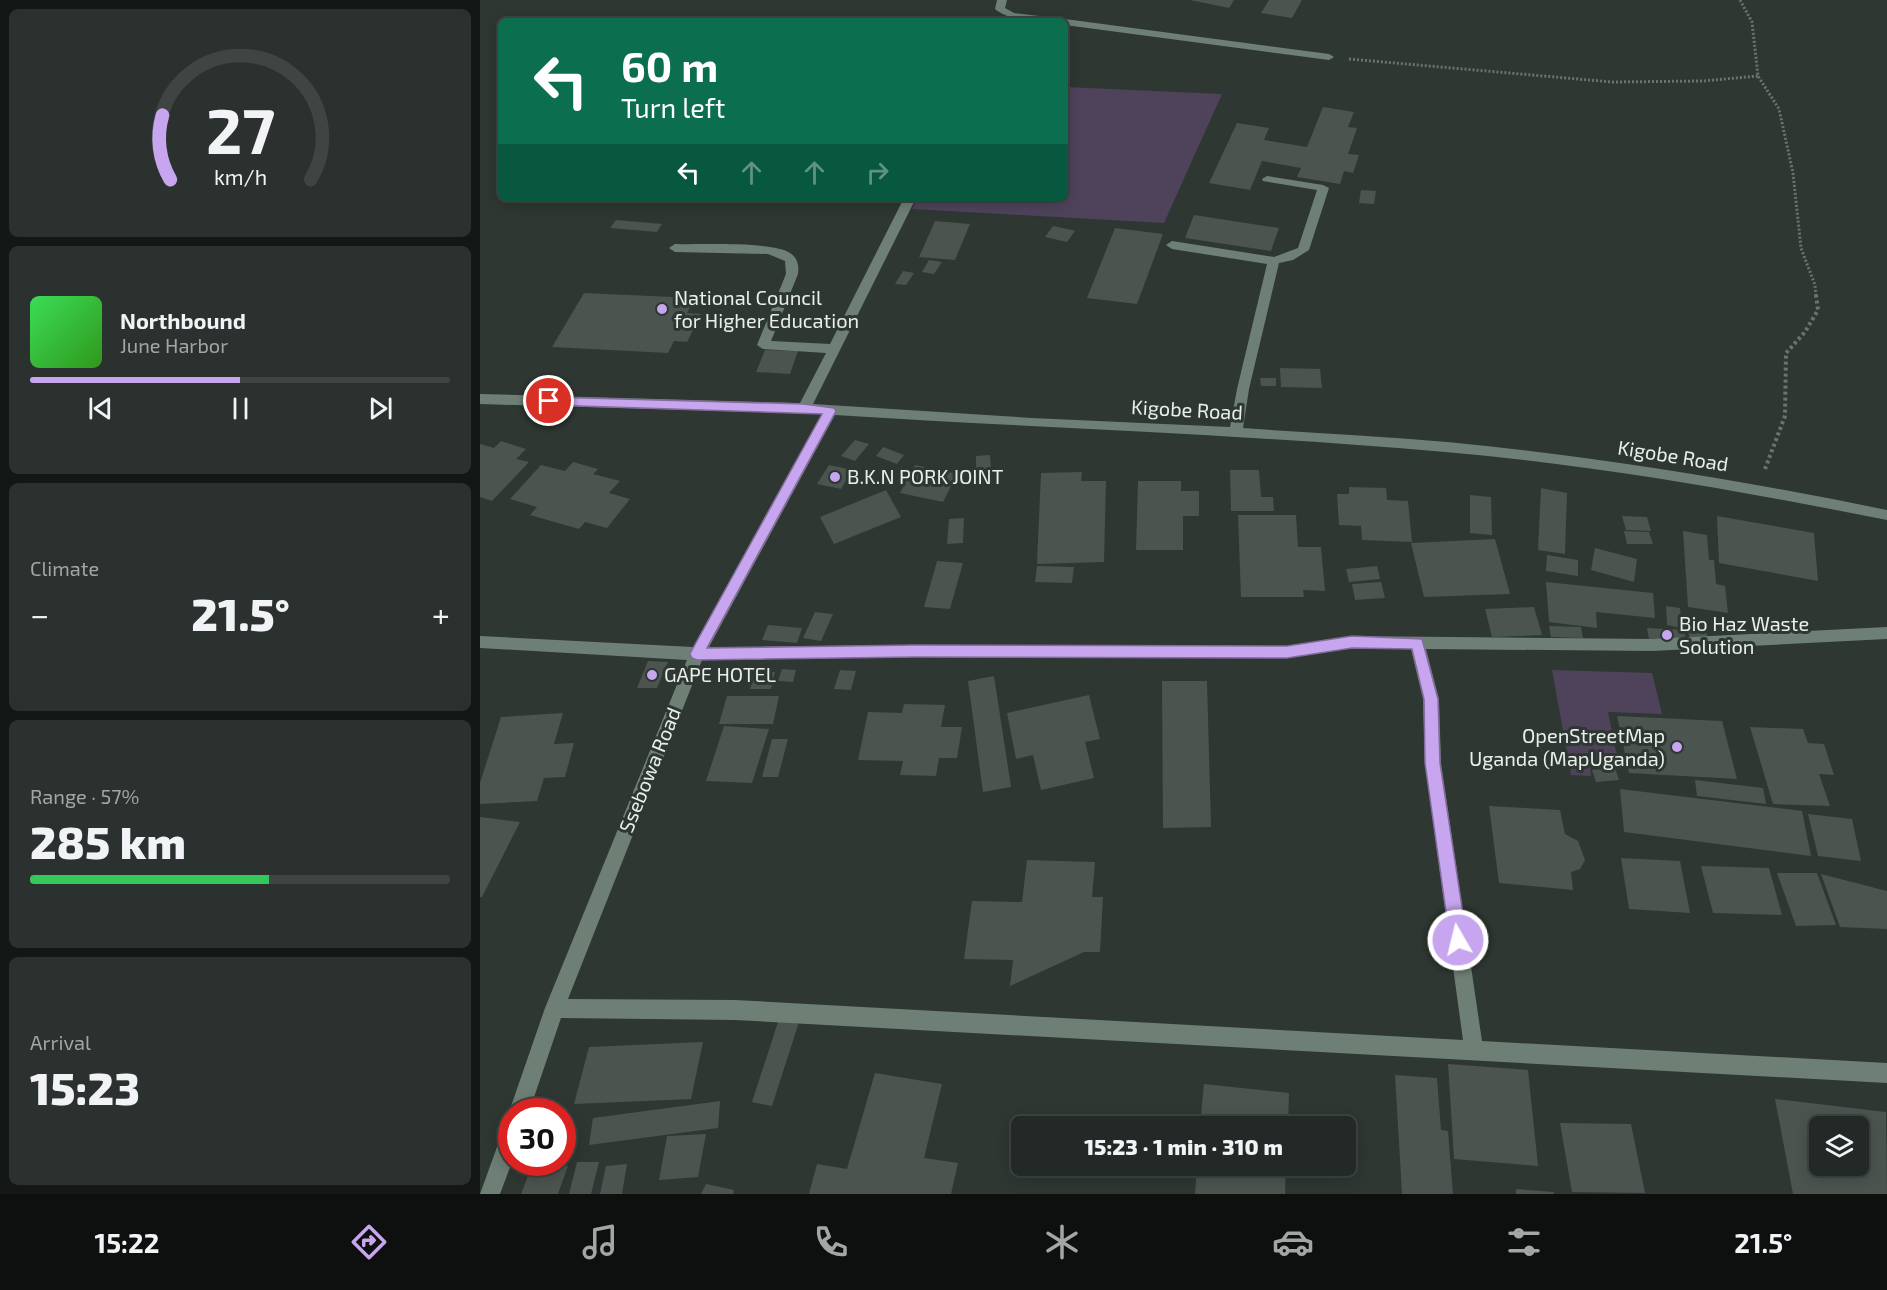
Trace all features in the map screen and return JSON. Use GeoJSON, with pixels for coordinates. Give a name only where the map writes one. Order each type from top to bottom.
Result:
{"type":"FeatureCollection","features":[{"type":"Feature","properties":{"kind":"street"},"geometry":{"type":"LineString","coordinates":[[1002,0],[1000,9],[1026,18]]}},
{"type":"Feature","properties":{"kind":"street"},"geometry":{"type":"LineString","coordinates":[[1068,22],[1329,57]]}},
{"type":"Feature","properties":{"kind":"street"},"geometry":{"type":"LineString","coordinates":[[1172,245],[1274,261],[1304,249],[1323,188],[1267,179]]}},
{"type":"Feature","properties":{"kind":"street"},"geometry":{"type":"LineString","coordinates":[[804,408],[908,201]]}},
{"type":"Feature","properties":{"kind":"street"},"geometry":{"type":"LineString","coordinates":[[675,248],[768,250],[791,258],[792,274],[763,345],[835,349]]}},
{"type":"Feature","properties":{"kind":"street"},"geometry":{"type":"LineString","coordinates":[[1236,432],[1243,389],[1274,261]]}},
{"type":"Feature","properties":{"kind":"street","name":"Kigobe Road"},"geometry":{"type":"LineString","coordinates":[[480,399],[804,408],[1236,432],[1447,447],[1629,469],[1758,489],[1887,515]]}},
{"type":"Feature","properties":{"kind":"street","name":"Ssebowa Road"},"geometry":{"type":"LineString","coordinates":[[524,1098],[555,1008],[697,654],[830,411]]}},
{"type":"Feature","properties":{"kind":"street"},"geometry":{"type":"LineString","coordinates":[[480,642],[697,654],[903,651],[1287,652],[1352,642],[1652,645],[1887,633]]}},
{"type":"Feature","properties":{"kind":"street"},"geometry":{"type":"LineString","coordinates":[[1417,643],[1431,699],[1433,763],[1474,1051]]}},
{"type":"Feature","properties":{"kind":"street"},"geometry":{"type":"LineString","coordinates":[[555,1008],[735,1010],[1887,1073]]}},
{"type":"Feature","properties":{"kind":"street"},"geometry":{"type":"LineString","coordinates":[[490,1194],[498,1171]]}},
{"type":"Feature","properties":{"kind":"path"},"geometry":{"type":"LineString","coordinates":[[1740,0],[1752,22],[1758,76],[1779,109],[1792,173],[1800,248],[1815,285],[1818,310],[1805,332],[1786,353],[1785,416],[1758,489]]}},
{"type":"Feature","properties":{"kind":"path"},"geometry":{"type":"LineString","coordinates":[[1329,57],[1612,82],[1703,81],[1758,76]]}},
{"type":"Feature","properties":{"kind":"shaded area"},"geometry":{"type":"Polygon","coordinates":[[[1068,87],[1222,94],[1164,223],[912,209],[916,201],[1068,201],[1068,87]]]}},
{"type":"Feature","properties":{"kind":"shaded area"},"geometry":{"type":"Polygon","coordinates":[[[1552,670],[1652,673],[1662,714],[1608,712],[1619,766],[1590,765],[1591,776],[1571,775],[1552,670]]]}},
{"type":"Feature","properties":{"kind":"building"},"geometry":{"type":"Polygon","coordinates":[[[1190,0],[1234,0],[1229,8],[1190,0]]]}},
{"type":"Feature","properties":{"kind":"building"},"geometry":{"type":"Polygon","coordinates":[[[1269,0],[1302,0],[1292,18],[1261,13],[1269,0]]]}},
{"type":"Feature","properties":{"kind":"building"},"geometry":{"type":"Polygon","coordinates":[[[1323,107],[1354,112],[1348,127],[1357,128],[1348,154],[1359,155],[1353,173],[1344,171],[1340,184],[1297,177],[1301,168],[1262,161],[1250,190],[1209,183],[1237,123],[1269,128],[1264,140],[1307,147],[1323,107]]]}},
{"type":"Feature","properties":{"kind":"building"},"geometry":{"type":"Polygon","coordinates":[[[1361,190],[1376,191],[1374,204],[1359,203],[1361,190]]]}},
{"type":"Feature","properties":{"kind":"building"},"geometry":{"type":"Polygon","coordinates":[[[1194,215],[1279,228],[1271,251],[1185,238],[1194,215]]]}},
{"type":"Feature","properties":{"kind":"building"},"geometry":{"type":"Polygon","coordinates":[[[616,220],[662,224],[657,232],[610,228],[616,220]]]}},
{"type":"Feature","properties":{"kind":"building"},"geometry":{"type":"Polygon","coordinates":[[[935,221],[970,224],[955,260],[919,257],[935,221]]]}},
{"type":"Feature","properties":{"kind":"building"},"geometry":{"type":"Polygon","coordinates":[[[1053,226],[1075,231],[1067,242],[1045,237],[1053,226]]]}},
{"type":"Feature","properties":{"kind":"building"},"geometry":{"type":"Polygon","coordinates":[[[1115,228],[1163,234],[1137,304],[1087,298],[1115,228]]]}},
{"type":"Feature","properties":{"kind":"building"},"geometry":{"type":"Polygon","coordinates":[[[929,260],[942,262],[934,274],[922,272],[929,260]]]}},
{"type":"Feature","properties":{"kind":"building"},"geometry":{"type":"Polygon","coordinates":[[[903,271],[914,273],[906,285],[895,284],[903,271]]]}},
{"type":"Feature","properties":{"kind":"building"},"geometry":{"type":"Polygon","coordinates":[[[584,293],[695,298],[687,313],[701,314],[687,342],[674,341],[668,353],[552,347],[584,293]]]}},
{"type":"Feature","properties":{"kind":"building"},"geometry":{"type":"Polygon","coordinates":[[[765,350],[798,351],[790,374],[756,372],[765,350]]]}},
{"type":"Feature","properties":{"kind":"building"},"geometry":{"type":"Polygon","coordinates":[[[1280,368],[1320,369],[1322,388],[1281,387],[1280,368]]]}},
{"type":"Feature","properties":{"kind":"building"},"geometry":{"type":"Polygon","coordinates":[[[1260,378],[1276,378],[1276,386],[1261,386],[1260,378]]]}},
{"type":"Feature","properties":{"kind":"building"},"geometry":{"type":"Polygon","coordinates":[[[855,440],[869,444],[855,461],[841,456],[855,440]]]}},
{"type":"Feature","properties":{"kind":"building"},"geometry":{"type":"Polygon","coordinates":[[[501,441],[526,449],[516,459],[529,462],[492,501],[480,497],[480,444],[494,448],[501,441]]]}},
{"type":"Feature","properties":{"kind":"building"},"geometry":{"type":"Polygon","coordinates":[[[883,447],[904,455],[897,464],[876,456],[883,447]]]}},
{"type":"Feature","properties":{"kind":"building"},"geometry":{"type":"Polygon","coordinates":[[[990,455],[991,470],[976,471],[976,456],[990,455]]]}},
{"type":"Feature","properties":{"kind":"building"},"geometry":{"type":"Polygon","coordinates":[[[573,462],[598,469],[593,474],[620,481],[609,493],[630,499],[607,528],[585,522],[579,529],[530,515],[537,507],[510,499],[541,465],[565,471],[573,462]]]}},
{"type":"Feature","properties":{"kind":"building","name":"B.K.N PORK JOINT"},"geometry":{"type":"Polygon","coordinates":[[[829,465],[853,470],[841,489],[817,484],[829,465]]]}},
{"type":"Feature","properties":{"kind":"building"},"geometry":{"type":"Polygon","coordinates":[[[915,465],[957,474],[943,502],[900,493],[915,465]]]}},
{"type":"Feature","properties":{"kind":"building"},"geometry":{"type":"Polygon","coordinates":[[[1230,470],[1259,470],[1261,497],[1273,497],[1274,511],[1231,511],[1230,470]]]}},
{"type":"Feature","properties":{"kind":"building"},"geometry":{"type":"Polygon","coordinates":[[[1082,472],[1081,481],[1106,481],[1104,562],[1037,564],[1041,473],[1082,472]]]}},
{"type":"Feature","properties":{"kind":"building"},"geometry":{"type":"Polygon","coordinates":[[[1138,481],[1181,481],[1181,491],[1199,491],[1199,516],[1183,516],[1183,550],[1136,550],[1138,481]]]}},
{"type":"Feature","properties":{"kind":"building"},"geometry":{"type":"Polygon","coordinates":[[[1349,487],[1386,488],[1387,500],[1408,501],[1412,542],[1362,540],[1361,526],[1339,525],[1337,494],[1349,494],[1349,487]]]}},
{"type":"Feature","properties":{"kind":"building"},"geometry":{"type":"Polygon","coordinates":[[[1541,488],[1567,493],[1565,554],[1538,550],[1541,488]]]}},
{"type":"Feature","properties":{"kind":"building"},"geometry":{"type":"Polygon","coordinates":[[[886,490],[901,517],[834,544],[820,517],[886,490]]]}},
{"type":"Feature","properties":{"kind":"building"},"geometry":{"type":"Polygon","coordinates":[[[1470,495],[1491,497],[1492,535],[1470,533],[1470,495]]]}},
{"type":"Feature","properties":{"kind":"building"},"geometry":{"type":"Polygon","coordinates":[[[1238,515],[1296,515],[1298,547],[1321,547],[1325,591],[1303,590],[1304,597],[1241,597],[1238,515]]]}},
{"type":"Feature","properties":{"kind":"building"},"geometry":{"type":"Polygon","coordinates":[[[1622,516],[1647,517],[1651,531],[1626,530],[1622,516]]]}},
{"type":"Feature","properties":{"kind":"building"},"geometry":{"type":"Polygon","coordinates":[[[1717,516],[1814,533],[1818,581],[1719,563],[1717,516]]]}},
{"type":"Feature","properties":{"kind":"building"},"geometry":{"type":"Polygon","coordinates":[[[964,518],[963,543],[947,544],[949,519],[964,518]]]}},
{"type":"Feature","properties":{"kind":"building"},"geometry":{"type":"Polygon","coordinates":[[[1624,531],[1649,532],[1653,544],[1627,544],[1624,531]]]}},
{"type":"Feature","properties":{"kind":"building"},"geometry":{"type":"Polygon","coordinates":[[[1683,531],[1707,535],[1709,560],[1714,560],[1716,584],[1725,586],[1728,613],[1688,607],[1683,531]]]}},
{"type":"Feature","properties":{"kind":"building"},"geometry":{"type":"Polygon","coordinates":[[[1495,539],[1510,594],[1424,597],[1411,543],[1495,539]]]}},
{"type":"Feature","properties":{"kind":"building"},"geometry":{"type":"Polygon","coordinates":[[[1595,548],[1637,559],[1634,582],[1591,570],[1595,548]]]}},
{"type":"Feature","properties":{"kind":"building"},"geometry":{"type":"Polygon","coordinates":[[[1547,555],[1578,560],[1578,576],[1546,571],[1547,555]]]}},
{"type":"Feature","properties":{"kind":"building"},"geometry":{"type":"Polygon","coordinates":[[[937,561],[963,563],[950,609],[924,607],[937,561]]]}},
{"type":"Feature","properties":{"kind":"building"},"geometry":{"type":"Polygon","coordinates":[[[1037,566],[1074,567],[1072,583],[1035,582],[1037,566]]]}},
{"type":"Feature","properties":{"kind":"building"},"geometry":{"type":"Polygon","coordinates":[[[1377,566],[1380,579],[1349,582],[1346,569],[1377,566]]]}},
{"type":"Feature","properties":{"kind":"building"},"geometry":{"type":"Polygon","coordinates":[[[1381,582],[1385,598],[1355,600],[1352,584],[1381,582]]]}},
{"type":"Feature","properties":{"kind":"building"},"geometry":{"type":"Polygon","coordinates":[[[1546,582],[1653,593],[1655,618],[1596,612],[1597,628],[1549,622],[1546,582]]]}},
{"type":"Feature","properties":{"kind":"building"},"geometry":{"type":"Polygon","coordinates":[[[1666,606],[1680,608],[1682,628],[1667,625],[1666,606]]]}},
{"type":"Feature","properties":{"kind":"building"},"geometry":{"type":"Polygon","coordinates":[[[1534,607],[1542,635],[1492,637],[1485,609],[1534,607]]]}},
{"type":"Feature","properties":{"kind":"building"},"geometry":{"type":"Polygon","coordinates":[[[815,612],[833,614],[821,641],[803,638],[815,612]]]}},
{"type":"Feature","properties":{"kind":"building"},"geometry":{"type":"Polygon","coordinates":[[[768,625],[802,628],[797,643],[762,640],[768,625]]]}},
{"type":"Feature","properties":{"kind":"building"},"geometry":{"type":"Polygon","coordinates":[[[1549,626],[1581,627],[1583,638],[1551,637],[1549,626]]]}},
{"type":"Feature","properties":{"kind":"building"},"geometry":{"type":"Polygon","coordinates":[[[1647,628],[1684,630],[1686,641],[1649,639],[1647,628]]]}},
{"type":"Feature","properties":{"kind":"building"},"geometry":{"type":"Polygon","coordinates":[[[1705,629],[1709,641],[1691,641],[1687,630],[1705,629]]]}},
{"type":"Feature","properties":{"kind":"building","name":"GAPE HOTEL"},"geometry":{"type":"Polygon","coordinates":[[[648,661],[668,662],[657,688],[637,688],[648,661]]]}},
{"type":"Feature","properties":{"kind":"building"},"geometry":{"type":"Polygon","coordinates":[[[782,669],[796,670],[793,682],[778,681],[782,669]]]}},
{"type":"Feature","properties":{"kind":"building"},"geometry":{"type":"Polygon","coordinates":[[[840,670],[856,671],[851,690],[834,689],[840,670]]]}},
{"type":"Feature","properties":{"kind":"building"},"geometry":{"type":"Polygon","coordinates":[[[755,671],[775,672],[771,689],[750,689],[755,671]]]}},
{"type":"Feature","properties":{"kind":"building"},"geometry":{"type":"Polygon","coordinates":[[[994,676],[1011,787],[983,792],[968,681],[994,676]]]}},
{"type":"Feature","properties":{"kind":"building"},"geometry":{"type":"Polygon","coordinates":[[[1162,681],[1207,681],[1211,827],[1163,828],[1162,681]]]}},
{"type":"Feature","properties":{"kind":"building"},"geometry":{"type":"Polygon","coordinates":[[[1089,695],[1100,739],[1085,742],[1094,778],[1041,790],[1033,755],[1016,759],[1007,713],[1089,695]]]}},
{"type":"Feature","properties":{"kind":"building"},"geometry":{"type":"Polygon","coordinates":[[[727,696],[779,696],[773,724],[719,724],[727,696]]]}},
{"type":"Feature","properties":{"kind":"building"},"geometry":{"type":"Polygon","coordinates":[[[904,704],[945,705],[941,727],[962,727],[957,758],[939,758],[936,776],[900,775],[903,761],[858,760],[868,712],[902,713],[904,704]]]}},
{"type":"Feature","properties":{"kind":"building"},"geometry":{"type":"Polygon","coordinates":[[[563,713],[554,744],[574,743],[565,777],[544,778],[537,801],[480,804],[480,783],[501,717],[563,713]]]}},
{"type":"Feature","properties":{"kind":"building"},"geometry":{"type":"Polygon","coordinates":[[[1617,716],[1722,721],[1737,779],[1629,773],[1617,716]]]}},
{"type":"Feature","properties":{"kind":"building"},"geometry":{"type":"Polygon","coordinates":[[[724,726],[769,729],[752,783],[706,781],[724,726]]]}},
{"type":"Feature","properties":{"kind":"building"},"geometry":{"type":"Polygon","coordinates":[[[1750,727],[1803,729],[1808,743],[1824,744],[1834,775],[1819,774],[1830,806],[1773,804],[1750,727]]]}},
{"type":"Feature","properties":{"kind":"building"},"geometry":{"type":"Polygon","coordinates":[[[772,739],[788,739],[778,777],[762,777],[772,739]]]}},
{"type":"Feature","properties":{"kind":"building"},"geometry":{"type":"Polygon","coordinates":[[[1615,768],[1619,780],[1596,782],[1592,770],[1615,768]]]}},
{"type":"Feature","properties":{"kind":"building"},"geometry":{"type":"Polygon","coordinates":[[[1695,780],[1763,788],[1766,804],[1697,796],[1695,780]]]}},
{"type":"Feature","properties":{"kind":"building"},"geometry":{"type":"Polygon","coordinates":[[[1620,789],[1802,811],[1811,856],[1624,832],[1620,789]]]}},
{"type":"Feature","properties":{"kind":"building"},"geometry":{"type":"Polygon","coordinates":[[[1489,806],[1560,810],[1565,834],[1578,841],[1585,860],[1580,869],[1571,872],[1573,890],[1499,883],[1489,806]]]}},
{"type":"Feature","properties":{"kind":"building"},"geometry":{"type":"Polygon","coordinates":[[[1808,814],[1852,819],[1861,861],[1818,856],[1808,814]]]}},
{"type":"Feature","properties":{"kind":"building"},"geometry":{"type":"Polygon","coordinates":[[[480,817],[520,822],[482,897],[480,897],[480,817]]]}},
{"type":"Feature","properties":{"kind":"building"},"geometry":{"type":"Polygon","coordinates":[[[1621,858],[1680,861],[1690,913],[1629,909],[1621,858]]]}},
{"type":"Feature","properties":{"kind":"building"},"geometry":{"type":"Polygon","coordinates":[[[1027,860],[1095,862],[1092,897],[1103,897],[1100,952],[1084,952],[1010,986],[1013,960],[964,959],[972,901],[1022,902],[1027,860]]]}},
{"type":"Feature","properties":{"kind":"building"},"geometry":{"type":"Polygon","coordinates":[[[1701,866],[1769,868],[1782,915],[1713,913],[1701,866]]]}},
{"type":"Feature","properties":{"kind":"building"},"geometry":{"type":"Polygon","coordinates":[[[1777,873],[1817,873],[1836,925],[1796,926],[1777,873]]]}},
{"type":"Feature","properties":{"kind":"building"},"geometry":{"type":"Polygon","coordinates":[[[1821,874],[1887,891],[1887,929],[1840,927],[1821,874]]]}},
{"type":"Feature","properties":{"kind":"building"},"geometry":{"type":"Polygon","coordinates":[[[779,1019],[799,1022],[772,1106],[752,1102],[779,1019]]]}},
{"type":"Feature","properties":{"kind":"building"},"geometry":{"type":"Polygon","coordinates":[[[703,1042],[691,1099],[576,1104],[589,1047],[703,1042]]]}},
{"type":"Feature","properties":{"kind":"building"},"geometry":{"type":"Polygon","coordinates":[[[1448,1064],[1528,1070],[1538,1166],[1454,1159],[1448,1064]]]}},
{"type":"Feature","properties":{"kind":"building"},"geometry":{"type":"Polygon","coordinates":[[[875,1073],[942,1084],[924,1158],[958,1163],[951,1194],[809,1194],[817,1164],[847,1169],[875,1073]]]}},
{"type":"Feature","properties":{"kind":"building"},"geometry":{"type":"Polygon","coordinates":[[[1395,1075],[1437,1078],[1441,1130],[1448,1131],[1453,1194],[1402,1194],[1395,1075]]]}},
{"type":"Feature","properties":{"kind":"building"},"geometry":{"type":"Polygon","coordinates":[[[1204,1084],[1289,1093],[1288,1116],[1201,1116],[1204,1084]]]}},
{"type":"Feature","properties":{"kind":"building"},"geometry":{"type":"Polygon","coordinates":[[[1775,1099],[1886,1112],[1887,1194],[1793,1194],[1775,1099]]]}},
{"type":"Feature","properties":{"kind":"building"},"geometry":{"type":"Polygon","coordinates":[[[720,1101],[718,1128],[589,1145],[593,1118],[720,1101]]]}},
{"type":"Feature","properties":{"kind":"building"},"geometry":{"type":"Polygon","coordinates":[[[1560,1123],[1631,1124],[1645,1193],[1572,1192],[1560,1123]]]}},
{"type":"Feature","properties":{"kind":"building"},"geometry":{"type":"Polygon","coordinates":[[[706,1134],[698,1177],[659,1180],[667,1136],[706,1134]]]}},
{"type":"Feature","properties":{"kind":"building"},"geometry":{"type":"Polygon","coordinates":[[[577,1162],[599,1162],[591,1194],[569,1194],[574,1176],[576,1176],[577,1162]]]}},
{"type":"Feature","properties":{"kind":"building"},"geometry":{"type":"Polygon","coordinates":[[[627,1164],[622,1194],[600,1194],[606,1166],[627,1164]]]}},
{"type":"Feature","properties":{"kind":"building"},"geometry":{"type":"Polygon","coordinates":[[[528,1176],[564,1176],[558,1194],[521,1194],[528,1176]]]}},
{"type":"Feature","properties":{"kind":"building"},"geometry":{"type":"Polygon","coordinates":[[[1196,1176],[1286,1176],[1285,1194],[1195,1194],[1196,1176]]]}},
{"type":"Feature","properties":{"kind":"building"},"geometry":{"type":"Polygon","coordinates":[[[706,1184],[734,1190],[733,1194],[701,1194],[706,1184]]]}},
{"type":"Feature","properties":{"kind":"building"},"geometry":{"type":"Polygon","coordinates":[[[1516,1189],[1554,1192],[1554,1194],[1516,1194],[1516,1189]]]}},
{"type":"Feature","properties":{"kind":"place","name":"National Council for Higher Education"},"geometry":{"type":"Point","coordinates":[662,309]}},
{"type":"Feature","properties":{"kind":"place","name":"B.K.N PORK JOINT"},"geometry":{"type":"Point","coordinates":[835,477]}},
{"type":"Feature","properties":{"kind":"place","name":"Bio Haz Waste Solution"},"geometry":{"type":"Point","coordinates":[1667,635]}},
{"type":"Feature","properties":{"kind":"place","name":"GAPE HOTEL"},"geometry":{"type":"Point","coordinates":[652,675]}},
{"type":"Feature","properties":{"kind":"place","name":"OpenStreetMap Uganda (MapUganda)"},"geometry":{"type":"Point","coordinates":[1677,747]}},
{"type":"Feature","properties":{"kind":"route"},"geometry":{"type":"LineString","coordinates":[[549,401],[804,408],[830,411],[697,654],[915,651],[1287,652],[1352,642],[1417,643],[1431,699],[1433,763],[1458,940]]}}]}
